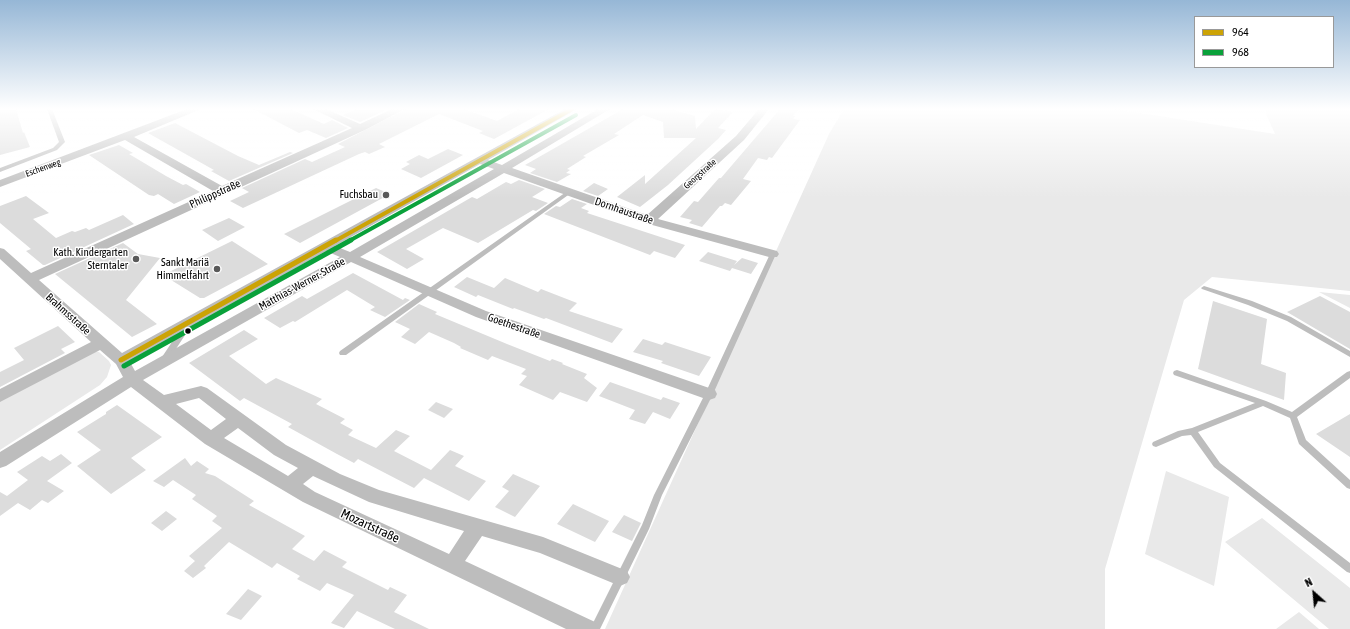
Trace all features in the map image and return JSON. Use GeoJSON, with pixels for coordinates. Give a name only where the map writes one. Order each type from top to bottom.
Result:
{"type":"FeatureCollection","features":[{"type":"Feature","properties":{"kind":"street","name":"Eschenweg"},"geometry":{"type":"LineString","coordinates":[[0,184],[122,138]]}},
{"type":"Feature","properties":{"kind":"street"},"geometry":{"type":"LineString","coordinates":[[128,138],[222,191]]}},
{"type":"Feature","properties":{"kind":"street","name":"Philippstraße"},"geometry":{"type":"LineString","coordinates":[[29,278],[337,138]]}},
{"type":"Feature","properties":{"kind":"street","name":"Matthias-Werner-Straße"},"geometry":{"type":"LineString","coordinates":[[121,360],[518,138]]}},
{"type":"Feature","properties":{"kind":"street","name":"Matthias-Werner-Straße"},"geometry":{"type":"LineString","coordinates":[[0,462],[32,440],[132,379],[350,257],[555,138]]}},
{"type":"Feature","properties":{"kind":"street","name":"Georgstraße"},"geometry":{"type":"LineString","coordinates":[[649,220],[740,138]]}},
{"type":"Feature","properties":{"kind":"street","name":"Dornhaustraße"},"geometry":{"type":"LineString","coordinates":[[478,160],[649,220],[773,254]]}},
{"type":"Feature","properties":{"kind":"street","name":"Goethestraße"},"geometry":{"type":"LineString","coordinates":[[324,246],[481,314],[709,394]]}},
{"type":"Feature","properties":{"kind":"street","name":"Brahmsstraße"},"geometry":{"type":"LineString","coordinates":[[0,252],[121,360],[132,379]]}},
{"type":"Feature","properties":{"kind":"street"},"geometry":{"type":"LineString","coordinates":[[0,396],[101,343]]}},
{"type":"Feature","properties":{"kind":"street","name":"Mozartstraße"},"geometry":{"type":"LineString","coordinates":[[132,379],[211,439],[309,497],[588,629]]}},
{"type":"Feature","properties":{"kind":"street"},"geometry":{"type":"LineString","coordinates":[[161,402],[201,392],[280,450],[334,479],[376,497],[543,545],[620,577]]}},
{"type":"Feature","properties":{"kind":"street"},"geometry":{"type":"LineString","coordinates":[[211,439],[238,419]]}},
{"type":"Feature","properties":{"kind":"street"},"geometry":{"type":"LineString","coordinates":[[290,486],[311,467]]}},
{"type":"Feature","properties":{"kind":"street"},"geometry":{"type":"LineString","coordinates":[[452,565],[478,526]]}},
{"type":"Feature","properties":{"kind":"lane"},"geometry":{"type":"LineString","coordinates":[[0,170],[55,149],[62,142],[61,138]]}},
{"type":"Feature","properties":{"kind":"lane"},"geometry":{"type":"LineString","coordinates":[[343,353],[569,192]]}},
{"type":"Feature","properties":{"kind":"lane"},"geometry":{"type":"LineString","coordinates":[[595,629],[646,526],[658,495],[709,394],[773,254]]}},
{"type":"Feature","properties":{"kind":"lane"},"geometry":{"type":"LineString","coordinates":[[1204,288],[1250,303],[1289,319],[1350,354]]}},
{"type":"Feature","properties":{"kind":"lane"},"geometry":{"type":"LineString","coordinates":[[164,361],[181,334],[195,318]]}},
{"type":"Feature","properties":{"kind":"lane"},"geometry":{"type":"LineString","coordinates":[[1177,373],[1263,403],[1293,416],[1302,442],[1350,485]]}},
{"type":"Feature","properties":{"kind":"lane"},"geometry":{"type":"LineString","coordinates":[[1293,416],[1350,374]]}},
{"type":"Feature","properties":{"kind":"lane"},"geometry":{"type":"LineString","coordinates":[[1156,444],[1263,403]]}},
{"type":"Feature","properties":{"kind":"lane"},"geometry":{"type":"LineString","coordinates":[[1193,431],[1217,465],[1350,569]]}},
{"type":"Feature","properties":{"kind":"shaded area"},"geometry":{"type":"Polygon","coordinates":[[[827,138],[1350,138],[1350,291],[1212,277],[1184,300],[1105,569],[1105,629],[605,629],[827,138]]]}},
{"type":"Feature","properties":{"kind":"shaded area"},"geometry":{"type":"Polygon","coordinates":[[[1319,292],[1350,295],[1350,308],[1319,292]]]}},
{"type":"Feature","properties":{"kind":"shaded area"},"geometry":{"type":"Polygon","coordinates":[[[95,351],[99,352],[109,361],[111,365],[107,377],[100,385],[0,450],[0,399],[95,351]]]}},
{"type":"Feature","properties":{"kind":"shaded area"},"geometry":{"type":"Polygon","coordinates":[[[1166,471],[1229,497],[1214,586],[1145,554],[1166,471]]]}},
{"type":"Feature","properties":{"kind":"shaded area"},"geometry":{"type":"Polygon","coordinates":[[[1262,518],[1350,588],[1350,629],[1329,629],[1225,542],[1262,518]]]}},
{"type":"Feature","properties":{"kind":"shaded area"},"geometry":{"type":"Polygon","coordinates":[[[1299,612],[1319,629],[1276,629],[1299,612]]]}},
{"type":"Feature","properties":{"kind":"building"},"geometry":{"type":"Polygon","coordinates":[[[0,138],[27,138],[30,147],[0,155],[0,138]]]}},
{"type":"Feature","properties":{"kind":"building"},"geometry":{"type":"Polygon","coordinates":[[[158,138],[204,138],[259,165],[290,152],[293,153],[229,181],[211,171],[214,170],[158,138]]]}},
{"type":"Feature","properties":{"kind":"building"},"geometry":{"type":"Polygon","coordinates":[[[349,138],[390,138],[379,144],[385,147],[369,154],[365,152],[359,154],[243,208],[230,201],[249,192],[242,188],[305,159],[312,162],[345,147],[338,144],[349,138]]]}},
{"type":"Feature","properties":{"kind":"building"},"geometry":{"type":"Polygon","coordinates":[[[572,138],[613,138],[583,156],[586,157],[567,169],[570,170],[566,173],[571,174],[557,182],[530,173],[536,169],[525,165],[572,138]]]}},
{"type":"Feature","properties":{"kind":"building"},"geometry":{"type":"Polygon","coordinates":[[[696,138],[719,138],[668,185],[640,207],[617,197],[645,175],[645,184],[696,138]]]}},
{"type":"Feature","properties":{"kind":"building"},"geometry":{"type":"Polygon","coordinates":[[[755,138],[786,138],[772,158],[769,157],[767,160],[758,158],[743,179],[751,181],[731,205],[725,203],[720,206],[702,227],[689,223],[692,220],[680,217],[694,201],[698,202],[719,178],[721,178],[755,138]]]}},
{"type":"Feature","properties":{"kind":"building"},"geometry":{"type":"Polygon","coordinates":[[[119,145],[133,153],[129,154],[166,176],[183,185],[186,184],[200,192],[174,204],[158,194],[154,196],[149,195],[89,155],[119,145]]]}},
{"type":"Feature","properties":{"kind":"building"},"geometry":{"type":"Polygon","coordinates":[[[448,149],[463,155],[421,178],[401,169],[410,164],[406,162],[419,155],[428,159],[448,149]]]}},
{"type":"Feature","properties":{"kind":"building"},"geometry":{"type":"Polygon","coordinates":[[[519,180],[545,189],[532,197],[548,203],[536,211],[533,210],[478,243],[443,228],[406,249],[424,259],[407,269],[377,252],[472,197],[477,199],[506,182],[511,184],[519,180]]]}},
{"type":"Feature","properties":{"kind":"building"},"geometry":{"type":"Polygon","coordinates":[[[594,183],[608,189],[598,196],[583,191],[594,183]]]}},
{"type":"Feature","properties":{"kind":"building"},"geometry":{"type":"Polygon","coordinates":[[[376,188],[390,194],[300,243],[284,234],[376,188]]]}},
{"type":"Feature","properties":{"kind":"building"},"geometry":{"type":"Polygon","coordinates":[[[26,196],[49,213],[33,219],[56,238],[72,231],[75,232],[86,228],[89,230],[123,215],[134,224],[43,265],[26,251],[31,249],[0,223],[0,206],[26,196]]]}},
{"type":"Feature","properties":{"kind":"building"},"geometry":{"type":"Polygon","coordinates":[[[572,199],[587,204],[581,208],[589,211],[587,213],[685,245],[675,258],[654,251],[650,255],[544,214],[556,206],[560,207],[572,199]]]}},
{"type":"Feature","properties":{"kind":"building"},"geometry":{"type":"Polygon","coordinates":[[[229,218],[245,227],[218,241],[202,230],[229,218]]]}},
{"type":"Feature","properties":{"kind":"building","name":"Sankt Mariä Himmelfahrt"},"geometry":{"type":"Polygon","coordinates":[[[232,241],[268,264],[204,298],[200,298],[163,275],[232,241]]]}},
{"type":"Feature","properties":{"kind":"building"},"geometry":{"type":"Polygon","coordinates":[[[123,243],[138,254],[160,258],[126,300],[157,324],[132,337],[55,274],[123,243]]]}},
{"type":"Feature","properties":{"kind":"building"},"geometry":{"type":"Polygon","coordinates":[[[708,252],[737,261],[734,265],[742,258],[758,263],[751,274],[732,268],[730,271],[699,261],[708,252]]]}},
{"type":"Feature","properties":{"kind":"building"},"geometry":{"type":"Polygon","coordinates":[[[353,273],[403,300],[405,298],[410,300],[385,317],[370,310],[375,307],[347,290],[295,322],[293,321],[280,328],[264,318],[302,296],[307,299],[353,273]]]}},
{"type":"Feature","properties":{"kind":"building"},"geometry":{"type":"Polygon","coordinates":[[[467,277],[494,288],[505,278],[538,292],[541,289],[577,303],[569,311],[623,329],[612,343],[546,318],[544,319],[514,308],[513,309],[478,295],[476,297],[454,287],[467,277]]]}},
{"type":"Feature","properties":{"kind":"building"},"geometry":{"type":"Polygon","coordinates":[[[1320,296],[1350,312],[1350,349],[1287,312],[1320,296]]]}},
{"type":"Feature","properties":{"kind":"building"},"geometry":{"type":"Polygon","coordinates":[[[1213,301],[1267,319],[1261,364],[1286,373],[1284,400],[1198,369],[1213,301]]]}},
{"type":"Feature","properties":{"kind":"building"},"geometry":{"type":"Polygon","coordinates":[[[419,304],[437,312],[435,314],[507,344],[550,361],[552,359],[563,363],[562,364],[587,374],[584,378],[597,388],[587,402],[560,392],[553,400],[519,385],[527,376],[521,374],[526,369],[492,356],[488,360],[429,332],[415,344],[401,337],[410,329],[395,322],[419,304]]]}},
{"type":"Feature","properties":{"kind":"building"},"geometry":{"type":"Polygon","coordinates":[[[58,326],[75,342],[61,349],[65,353],[0,387],[0,372],[24,360],[14,348],[58,326]]]}},
{"type":"Feature","properties":{"kind":"building"},"geometry":{"type":"Polygon","coordinates":[[[244,330],[258,339],[229,356],[266,384],[276,378],[322,399],[316,404],[345,419],[340,423],[353,430],[348,435],[376,448],[396,430],[410,436],[394,451],[431,470],[450,450],[464,456],[455,466],[486,481],[469,501],[424,478],[414,488],[358,459],[354,463],[337,454],[288,427],[292,424],[244,398],[240,401],[189,363],[244,330]]]}},
{"type":"Feature","properties":{"kind":"building"},"geometry":{"type":"Polygon","coordinates":[[[643,339],[662,345],[665,342],[711,357],[699,376],[661,363],[663,361],[633,352],[643,339]]]}},
{"type":"Feature","properties":{"kind":"building"},"geometry":{"type":"Polygon","coordinates":[[[610,382],[661,400],[663,397],[680,403],[670,419],[653,412],[645,424],[629,419],[635,410],[599,396],[610,382]]]}},
{"type":"Feature","properties":{"kind":"building"},"geometry":{"type":"Polygon","coordinates":[[[436,402],[453,409],[444,418],[428,410],[436,402]]]}},
{"type":"Feature","properties":{"kind":"building"},"geometry":{"type":"Polygon","coordinates":[[[117,405],[162,437],[131,458],[146,470],[111,494],[77,466],[101,450],[77,432],[106,414],[106,412],[117,405]]]}},
{"type":"Feature","properties":{"kind":"building"},"geometry":{"type":"Polygon","coordinates":[[[1350,414],[1350,457],[1316,434],[1350,414]]]}},
{"type":"Feature","properties":{"kind":"building"},"geometry":{"type":"Polygon","coordinates":[[[61,454],[72,463],[47,481],[64,491],[48,503],[42,500],[30,510],[18,503],[0,516],[0,492],[7,496],[28,480],[17,472],[42,456],[50,461],[61,454]]]}},
{"type":"Feature","properties":{"kind":"building"},"geometry":{"type":"Polygon","coordinates":[[[185,458],[191,466],[197,461],[209,469],[205,473],[215,476],[254,501],[249,505],[305,536],[292,549],[314,561],[324,550],[347,562],[342,567],[388,590],[390,587],[407,595],[394,612],[429,629],[395,629],[357,611],[344,628],[331,623],[354,595],[327,583],[320,591],[297,579],[300,576],[277,563],[272,568],[229,542],[204,566],[206,568],[193,578],[184,571],[195,561],[189,556],[222,528],[212,521],[217,516],[192,499],[196,495],[173,480],[164,487],[153,481],[185,458]]]}},
{"type":"Feature","properties":{"kind":"building"},"geometry":{"type":"Polygon","coordinates":[[[513,474],[540,486],[515,517],[495,507],[509,491],[502,487],[513,474]]]}},
{"type":"Feature","properties":{"kind":"building"},"geometry":{"type":"Polygon","coordinates":[[[573,504],[609,521],[595,542],[557,524],[573,504]]]}},
{"type":"Feature","properties":{"kind":"building"},"geometry":{"type":"Polygon","coordinates":[[[166,511],[177,519],[162,531],[151,523],[166,511]]]}},
{"type":"Feature","properties":{"kind":"building"},"geometry":{"type":"Polygon","coordinates":[[[624,515],[641,523],[632,541],[612,532],[624,515]]]}},
{"type":"Feature","properties":{"kind":"building"},"geometry":{"type":"Polygon","coordinates":[[[248,589],[262,596],[241,620],[226,614],[248,589]]]}},
{"type":"Feature","properties":{"kind":"transit line","name":"964"},"geometry":{"type":"LineString","coordinates":[[121,360],[519,138]]}},
{"type":"Feature","properties":{"kind":"transit line","name":"968"},"geometry":{"type":"LineString","coordinates":[[124,366],[534,138]]}},
{"type":"Feature","properties":{"kind":"place","name":"Fuchsbau"},"geometry":{"type":"Point","coordinates":[386,195]}},
{"type":"Feature","properties":{"kind":"place","name":"Kath. Kindergarten Sterntaler"},"geometry":{"type":"Point","coordinates":[136,259]}},
{"type":"Feature","properties":{"kind":"place","name":"Sankt Mariä Himmelfahrt"},"geometry":{"type":"Point","coordinates":[217,269]}}]}
